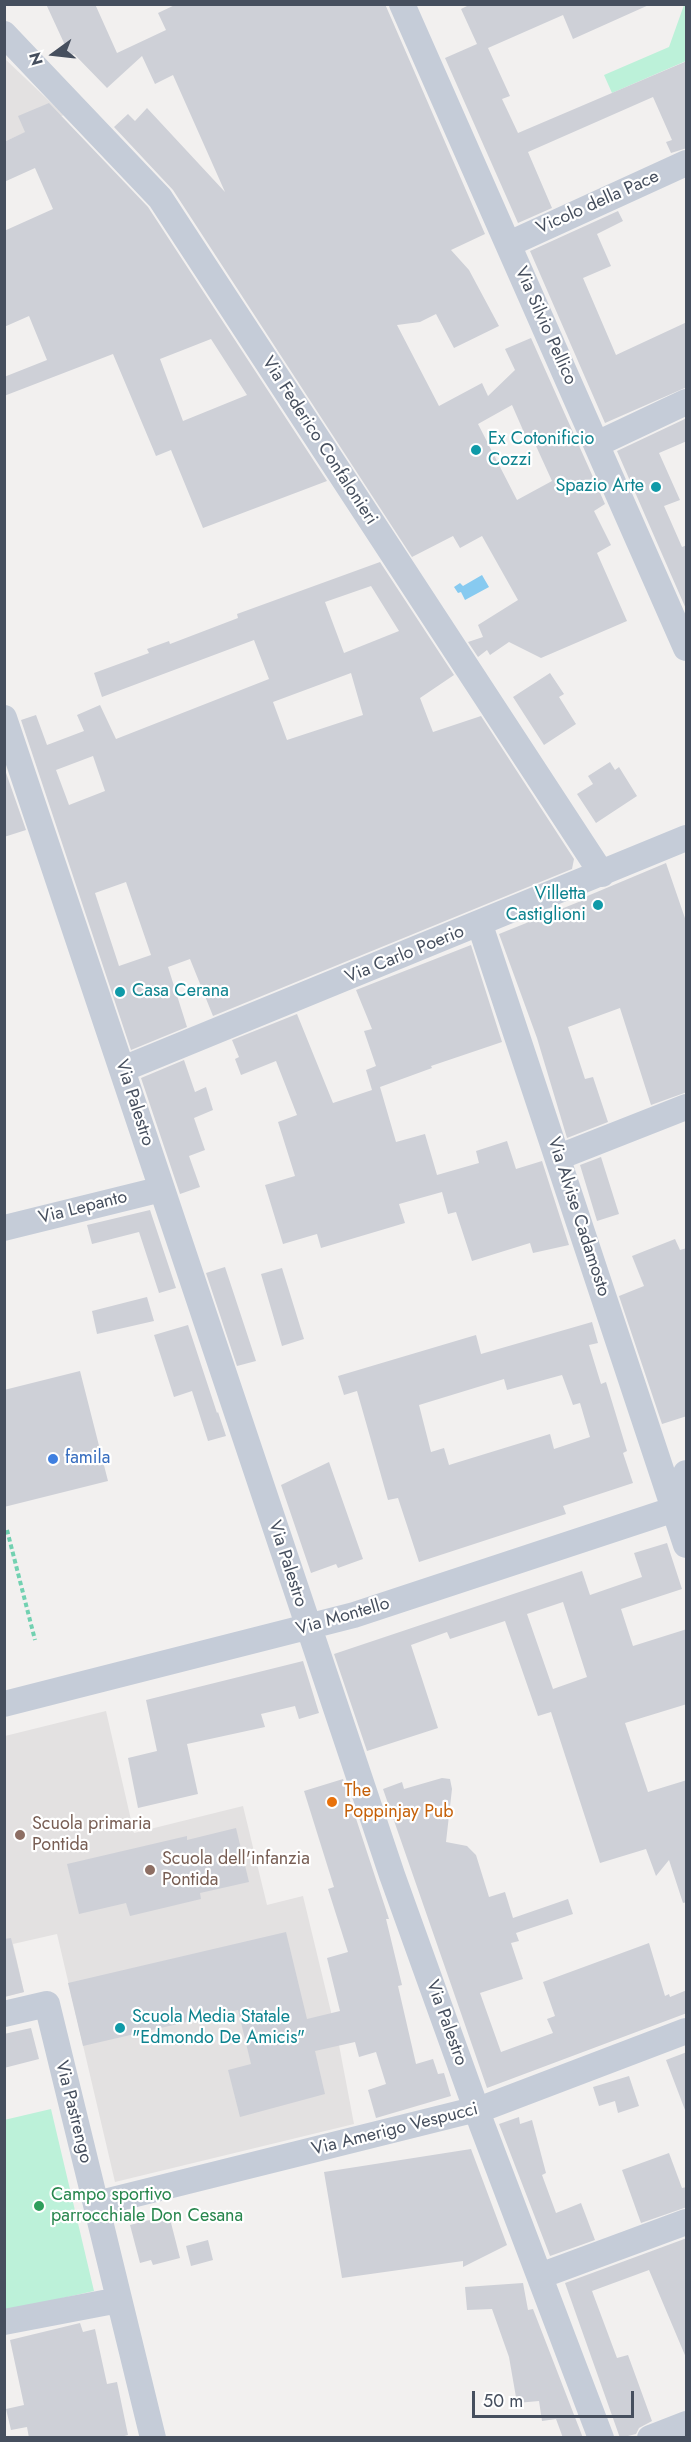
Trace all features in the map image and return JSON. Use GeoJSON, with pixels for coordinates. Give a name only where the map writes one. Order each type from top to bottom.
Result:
{"type":"FeatureCollection","features":[{"type":"Feature","properties":{"kind":"street","name":"Via Silvio Pellico"},"geometry":{"type":"LineString","coordinates":[[402,4],[687,648]]}},
{"type":"Feature","properties":{"kind":"street","name":"Via Federico Confalonieri"},"geometry":{"type":"LineString","coordinates":[[4,34],[160,198],[602,874]]}},
{"type":"Feature","properties":{"kind":"street","name":"Vicolo della Pace"},"geometry":{"type":"LineString","coordinates":[[509,244],[687,163]]}},
{"type":"Feature","properties":{"kind":"street"},"geometry":{"type":"LineString","coordinates":[[597,444],[687,402]]}},
{"type":"Feature","properties":{"kind":"street","name":"Via Palestro"},"geometry":{"type":"LineString","coordinates":[[4,718],[392,1875],[477,2110],[601,2438]]}},
{"type":"Feature","properties":{"kind":"street","name":"Via Carlo Poerio"},"geometry":{"type":"LineString","coordinates":[[123,1069],[480,925],[687,838]]}},
{"type":"Feature","properties":{"kind":"street","name":"Via Alvise Cadamosto"},"geometry":{"type":"LineString","coordinates":[[480,925],[681,1513],[687,1545]]}},
{"type":"Feature","properties":{"kind":"street"},"geometry":{"type":"LineString","coordinates":[[559,1157],[687,1107]]}},
{"type":"Feature","properties":{"kind":"street","name":"Via Lepanto"},"geometry":{"type":"LineString","coordinates":[[4,1228],[162,1189]]}},
{"type":"Feature","properties":{"kind":"street"},"geometry":{"type":"LineString","coordinates":[[681,1513],[687,1473]]}},
{"type":"Feature","properties":{"kind":"street","name":"Via Montello"},"geometry":{"type":"LineString","coordinates":[[4,1704],[308,1628],[681,1513]]}},
{"type":"Feature","properties":{"kind":"street","name":"Via Pastrengo"},"geometry":{"type":"LineString","coordinates":[[4,2014],[47,2004],[153,2438]]}},
{"type":"Feature","properties":{"kind":"street","name":"Via Amerigo Vespucci"},"geometry":{"type":"LineString","coordinates":[[96,2204],[477,2110],[687,2031]]}},
{"type":"Feature","properties":{"kind":"street"},"geometry":{"type":"LineString","coordinates":[[540,2276],[687,2222]]}},
{"type":"Feature","properties":{"kind":"street"},"geometry":{"type":"LineString","coordinates":[[4,2322],[119,2300]]}},
{"type":"Feature","properties":{"kind":"street"},"geometry":{"type":"LineString","coordinates":[[650,2438],[687,2424]]}},
{"type":"Feature","properties":{"kind":"path"},"geometry":{"type":"LineString","coordinates":[[8,1530],[35,1640]]}},
{"type":"Feature","properties":{"kind":"shaded area"},"geometry":{"type":"Polygon","coordinates":[[[4,58],[64,115],[4,142],[4,58]]]}},
{"type":"Feature","properties":{"kind":"shaded area"},"geometry":{"type":"Polygon","coordinates":[[[106,1711],[134,1833],[243,1806],[267,1905],[303,1896],[339,2045],[354,2124],[115,2182],[57,1934],[13,1944],[24,1992],[5,1997],[5,1736],[106,1711]]]}},
{"type":"Feature","properties":{"kind":"green space"},"geometry":{"type":"Polygon","coordinates":[[[684,5],[686,5],[686,61],[612,93],[604,75],[669,47],[684,5]]]}},
{"type":"Feature","properties":{"kind":"green space","name":"Campo sportivo parrocchiale Don Cesana"},"geometry":{"type":"Polygon","coordinates":[[[51,2109],[94,2291],[5,2311],[4,2120],[51,2109]]]}},
{"type":"Feature","properties":{"kind":"water"},"geometry":{"type":"Polygon","coordinates":[[[482,575],[489,587],[465,600],[461,592],[458,593],[454,587],[460,583],[463,586],[482,575]]]}},
{"type":"Feature","properties":{"kind":"building"},"geometry":{"type":"Polygon","coordinates":[[[46,4],[95,4],[117,53],[166,30],[158,13],[177,4],[385,4],[485,234],[451,250],[469,270],[499,326],[454,348],[436,314],[420,322],[397,325],[439,406],[482,383],[488,396],[515,370],[505,349],[531,338],[605,504],[594,511],[611,545],[597,553],[627,621],[541,658],[509,642],[490,655],[487,650],[478,657],[468,642],[483,637],[478,625],[518,600],[482,536],[460,548],[453,536],[412,557],[173,190],[114,127],[128,114],[135,121],[147,108],[225,192],[173,75],[155,84],[142,56],[107,88],[74,54],[70,56],[46,4]],[[512,405],[478,424],[517,500],[552,481],[531,435],[526,437],[512,405]]]}},
{"type":"Feature","properties":{"kind":"building"},"geometry":{"type":"Polygon","coordinates":[[[471,4],[651,4],[573,39],[563,15],[488,48],[510,96],[502,99],[518,133],[687,61],[687,148],[671,153],[666,142],[672,140],[653,97],[528,152],[552,208],[518,223],[445,58],[477,44],[461,9],[471,4]]]}},
{"type":"Feature","properties":{"kind":"building"},"geometry":{"type":"Polygon","coordinates":[[[49,103],[148,207],[327,481],[203,528],[171,450],[156,456],[113,354],[4,396],[4,377],[47,360],[29,316],[4,327],[4,231],[53,209],[35,168],[4,182],[4,142],[25,132],[18,116],[49,103]],[[211,339],[160,359],[183,421],[247,395],[211,339]]]}},
{"type":"Feature","properties":{"kind":"building"},"geometry":{"type":"Polygon","coordinates":[[[618,211],[623,221],[597,234],[611,266],[583,278],[616,355],[687,322],[687,387],[605,423],[530,251],[618,211]]]}},
{"type":"Feature","properties":{"kind":"building"},"geometry":{"type":"Polygon","coordinates":[[[687,418],[687,441],[659,453],[680,500],[664,506],[682,547],[687,545],[686,609],[617,451],[687,418]]]}},
{"type":"Feature","properties":{"kind":"building"},"geometry":{"type":"Polygon","coordinates":[[[380,562],[454,675],[420,698],[433,732],[481,716],[574,859],[572,869],[213,1016],[190,959],[168,967],[187,1027],[131,1050],[21,720],[36,715],[47,745],[84,731],[77,715],[100,705],[116,739],[269,679],[254,640],[102,697],[94,673],[149,653],[147,649],[169,641],[170,644],[238,618],[237,614],[380,562]],[[371,586],[325,602],[344,653],[399,631],[371,586]],[[351,673],[273,702],[287,740],[363,715],[351,673]],[[93,756],[56,770],[69,805],[105,791],[93,756]],[[126,882],[95,893],[119,966],[151,955],[126,882]]]}},
{"type":"Feature","properties":{"kind":"building"},"geometry":{"type":"Polygon","coordinates":[[[550,673],[564,694],[559,697],[576,724],[544,745],[513,697],[550,673]]]}},
{"type":"Feature","properties":{"kind":"building"},"geometry":{"type":"Polygon","coordinates":[[[610,762],[615,770],[619,767],[637,796],[596,823],[577,794],[593,784],[588,776],[610,762]]]}},
{"type":"Feature","properties":{"kind":"building"},"geometry":{"type":"Polygon","coordinates":[[[4,767],[26,830],[4,837],[4,767]]]}},
{"type":"Feature","properties":{"kind":"building"},"geometry":{"type":"Polygon","coordinates":[[[666,863],[687,924],[687,1092],[651,1105],[620,1008],[568,1027],[585,1079],[593,1077],[608,1122],[567,1138],[537,1038],[499,934],[586,899],[585,897],[666,863]]]}},
{"type":"Feature","properties":{"kind":"building"},"geometry":{"type":"Polygon","coordinates":[[[471,945],[502,1042],[431,1066],[432,1068],[380,1087],[396,1142],[425,1134],[437,1175],[479,1163],[476,1151],[507,1141],[516,1169],[542,1161],[569,1245],[533,1253],[530,1243],[472,1261],[456,1212],[448,1214],[442,1192],[399,1204],[405,1223],[321,1248],[317,1234],[283,1244],[265,1185],[295,1176],[278,1122],[297,1115],[276,1061],[241,1075],[235,1059],[239,1057],[232,1040],[297,1014],[333,1103],[372,1090],[366,1070],[376,1066],[364,1031],[372,1029],[356,990],[471,945]]]}},
{"type":"Feature","properties":{"kind":"building"},"geometry":{"type":"Polygon","coordinates":[[[184,1060],[195,1092],[206,1087],[213,1110],[194,1118],[205,1150],[189,1156],[200,1187],[180,1194],[141,1078],[184,1060]]]}},
{"type":"Feature","properties":{"kind":"building"},"geometry":{"type":"Polygon","coordinates":[[[601,1157],[619,1214],[597,1221],[580,1165],[601,1157]]]}},
{"type":"Feature","properties":{"kind":"building"},"geometry":{"type":"Polygon","coordinates":[[[150,1210],[176,1288],[159,1293],[139,1232],[92,1244],[87,1225],[150,1210]]]}},
{"type":"Feature","properties":{"kind":"building"},"geometry":{"type":"Polygon","coordinates":[[[675,1239],[680,1250],[687,1248],[687,1416],[662,1424],[619,1296],[644,1286],[632,1256],[675,1239]]]}},
{"type":"Feature","properties":{"kind":"building"},"geometry":{"type":"Polygon","coordinates":[[[225,1267],[256,1361],[237,1366],[206,1273],[225,1267]]]}},
{"type":"Feature","properties":{"kind":"building"},"geometry":{"type":"Polygon","coordinates":[[[282,1268],[304,1339],[282,1346],[261,1274],[282,1268]]]}},
{"type":"Feature","properties":{"kind":"building"},"geometry":{"type":"Polygon","coordinates":[[[147,1297],[154,1321],[97,1334],[92,1311],[147,1297]]]}},
{"type":"Feature","properties":{"kind":"building"},"geometry":{"type":"Polygon","coordinates":[[[592,1322],[598,1343],[589,1345],[601,1384],[606,1382],[627,1451],[623,1453],[633,1483],[563,1506],[566,1514],[419,1562],[398,1498],[388,1500],[357,1391],[344,1395],[338,1376],[476,1335],[481,1354],[592,1322]],[[562,1375],[507,1390],[504,1379],[419,1405],[431,1452],[444,1448],[449,1465],[550,1434],[554,1449],[590,1437],[580,1403],[573,1405],[562,1375]]]}},
{"type":"Feature","properties":{"kind":"building"},"geometry":{"type":"Polygon","coordinates":[[[188,1325],[226,1436],[208,1441],[192,1391],[174,1397],[154,1335],[188,1325]]]}},
{"type":"Feature","properties":{"kind":"building","name":"famila"},"geometry":{"type":"Polygon","coordinates":[[[80,1371],[108,1481],[4,1507],[4,1390],[80,1371]]]}},
{"type":"Feature","properties":{"kind":"building"},"geometry":{"type":"Polygon","coordinates":[[[329,1462],[363,1559],[338,1568],[336,1564],[311,1573],[281,1485],[329,1462]]]}},
{"type":"Feature","properties":{"kind":"building"},"geometry":{"type":"Polygon","coordinates":[[[667,1543],[682,1589],[621,1609],[633,1646],[687,1629],[687,1704],[625,1723],[648,1792],[687,1780],[687,1902],[683,1903],[669,1860],[656,1876],[646,1849],[600,1863],[551,1712],[538,1716],[505,1621],[450,1639],[447,1632],[411,1645],[438,1728],[367,1751],[334,1654],[582,1571],[590,1595],[642,1577],[634,1553],[667,1543]],[[563,1602],[527,1614],[553,1689],[587,1677],[563,1602]]]}},
{"type":"Feature","properties":{"kind":"building"},"geometry":{"type":"Polygon","coordinates":[[[303,1661],[319,1713],[299,1719],[295,1706],[261,1714],[265,1727],[187,1744],[198,1794],[138,1808],[128,1758],[157,1751],[146,1700],[303,1661]]]}},
{"type":"Feature","properties":{"kind":"building"},"geometry":{"type":"Polygon","coordinates":[[[442,1778],[450,1779],[452,1789],[446,1842],[467,1846],[476,1855],[489,1897],[505,1892],[513,1918],[568,1899],[573,1914],[516,1933],[519,1941],[511,1943],[523,1979],[480,1993],[501,2052],[553,2033],[547,2019],[555,2016],[543,1982],[649,1943],[665,1996],[669,1994],[670,1997],[687,1990],[687,2013],[487,2088],[383,1789],[402,1782],[404,1789],[442,1778]]]}},
{"type":"Feature","properties":{"kind":"building"},"geometry":{"type":"Polygon","coordinates":[[[343,1779],[389,1919],[386,1919],[402,1985],[398,1986],[416,2064],[433,2059],[438,2074],[444,2073],[451,2096],[376,2118],[368,2090],[386,2084],[376,2052],[359,2057],[355,2042],[315,2051],[325,2094],[240,2117],[228,2070],[251,2064],[238,2010],[83,2046],[68,1983],[286,1932],[307,2019],[340,2011],[327,1958],[348,1952],[328,1889],[334,1887],[304,1791],[343,1779]]]}},
{"type":"Feature","properties":{"kind":"building"},"geometry":{"type":"Polygon","coordinates":[[[236,1828],[249,1882],[200,1893],[201,1899],[130,1916],[126,1903],[79,1914],[67,1864],[187,1836],[187,1840],[236,1828]]]}},
{"type":"Feature","properties":{"kind":"building"},"geometry":{"type":"Polygon","coordinates":[[[11,1938],[24,1992],[4,1997],[4,1939],[11,1938]]]}},
{"type":"Feature","properties":{"kind":"building"},"geometry":{"type":"Polygon","coordinates":[[[31,2028],[39,2059],[4,2068],[4,2034],[31,2028]]]}},
{"type":"Feature","properties":{"kind":"building"},"geometry":{"type":"Polygon","coordinates":[[[687,2052],[687,2110],[685,2110],[666,2060],[687,2052]]]}},
{"type":"Feature","properties":{"kind":"building"},"geometry":{"type":"Polygon","coordinates":[[[629,2076],[639,2106],[618,2113],[615,2101],[599,2106],[593,2087],[629,2076]]]}},
{"type":"Feature","properties":{"kind":"building"},"geometry":{"type":"Polygon","coordinates":[[[519,2117],[520,2124],[532,2120],[546,2173],[542,2175],[556,2213],[581,2203],[595,2240],[550,2256],[499,2124],[519,2117]]]}},
{"type":"Feature","properties":{"kind":"building"},"geometry":{"type":"Polygon","coordinates":[[[471,2149],[507,2245],[463,2267],[463,2261],[342,2278],[324,2172],[471,2149]]]}},
{"type":"Feature","properties":{"kind":"building"},"geometry":{"type":"Polygon","coordinates":[[[669,2153],[682,2188],[687,2187],[687,2207],[641,2223],[622,2170],[669,2153]]]}},
{"type":"Feature","properties":{"kind":"building"},"geometry":{"type":"Polygon","coordinates":[[[169,2215],[180,2258],[153,2265],[151,2260],[140,2263],[130,2225],[169,2215]]]}},
{"type":"Feature","properties":{"kind":"building"},"geometry":{"type":"Polygon","coordinates":[[[687,2238],[687,2360],[649,2270],[592,2291],[617,2358],[628,2355],[652,2421],[639,2428],[636,2434],[620,2438],[565,2283],[687,2238]]]}},
{"type":"Feature","properties":{"kind":"building"},"geometry":{"type":"Polygon","coordinates":[[[208,2240],[213,2260],[191,2266],[186,2246],[208,2240]]]}},
{"type":"Feature","properties":{"kind":"building"},"geometry":{"type":"Polygon","coordinates":[[[523,2283],[528,2310],[533,2309],[583,2438],[563,2438],[556,2419],[542,2421],[539,2401],[517,2403],[509,2357],[492,2309],[467,2310],[465,2287],[523,2283]]]}},
{"type":"Feature","properties":{"kind":"building"},"geometry":{"type":"Polygon","coordinates":[[[80,2323],[83,2332],[95,2329],[107,2384],[117,2382],[128,2435],[117,2438],[29,2438],[27,2427],[11,2430],[6,2409],[24,2405],[10,2340],[80,2323]]]}},
{"type":"Feature","properties":{"kind":"place","name":"Ex Cotonificio Cozzi"},"geometry":{"type":"Point","coordinates":[476,450]}},
{"type":"Feature","properties":{"kind":"place","name":"Spazio Arte"},"geometry":{"type":"Point","coordinates":[656,487]}},
{"type":"Feature","properties":{"kind":"place","name":"Villetta Castiglioni"},"geometry":{"type":"Point","coordinates":[598,905]}},
{"type":"Feature","properties":{"kind":"place","name":"Casa Cerana"},"geometry":{"type":"Point","coordinates":[120,992]}},
{"type":"Feature","properties":{"kind":"place","name":"famila"},"geometry":{"type":"Point","coordinates":[53,1459]}},
{"type":"Feature","properties":{"kind":"place","name":"The Poppinjay Pub"},"geometry":{"type":"Point","coordinates":[332,1802]}},
{"type":"Feature","properties":{"kind":"place","name":"Scuola primaria Pontida"},"geometry":{"type":"Point","coordinates":[20,1835]}},
{"type":"Feature","properties":{"kind":"place","name":"Scuola dell'infanzia Pontida"},"geometry":{"type":"Point","coordinates":[150,1870]}},
{"type":"Feature","properties":{"kind":"place","name":"Scuola Media Statale \"Edmondo De Amicis\""},"geometry":{"type":"Point","coordinates":[120,2028]}},
{"type":"Feature","properties":{"kind":"place","name":"Campo sportivo parrocchiale Don Cesana"},"geometry":{"type":"Point","coordinates":[39,2206]}}]}
